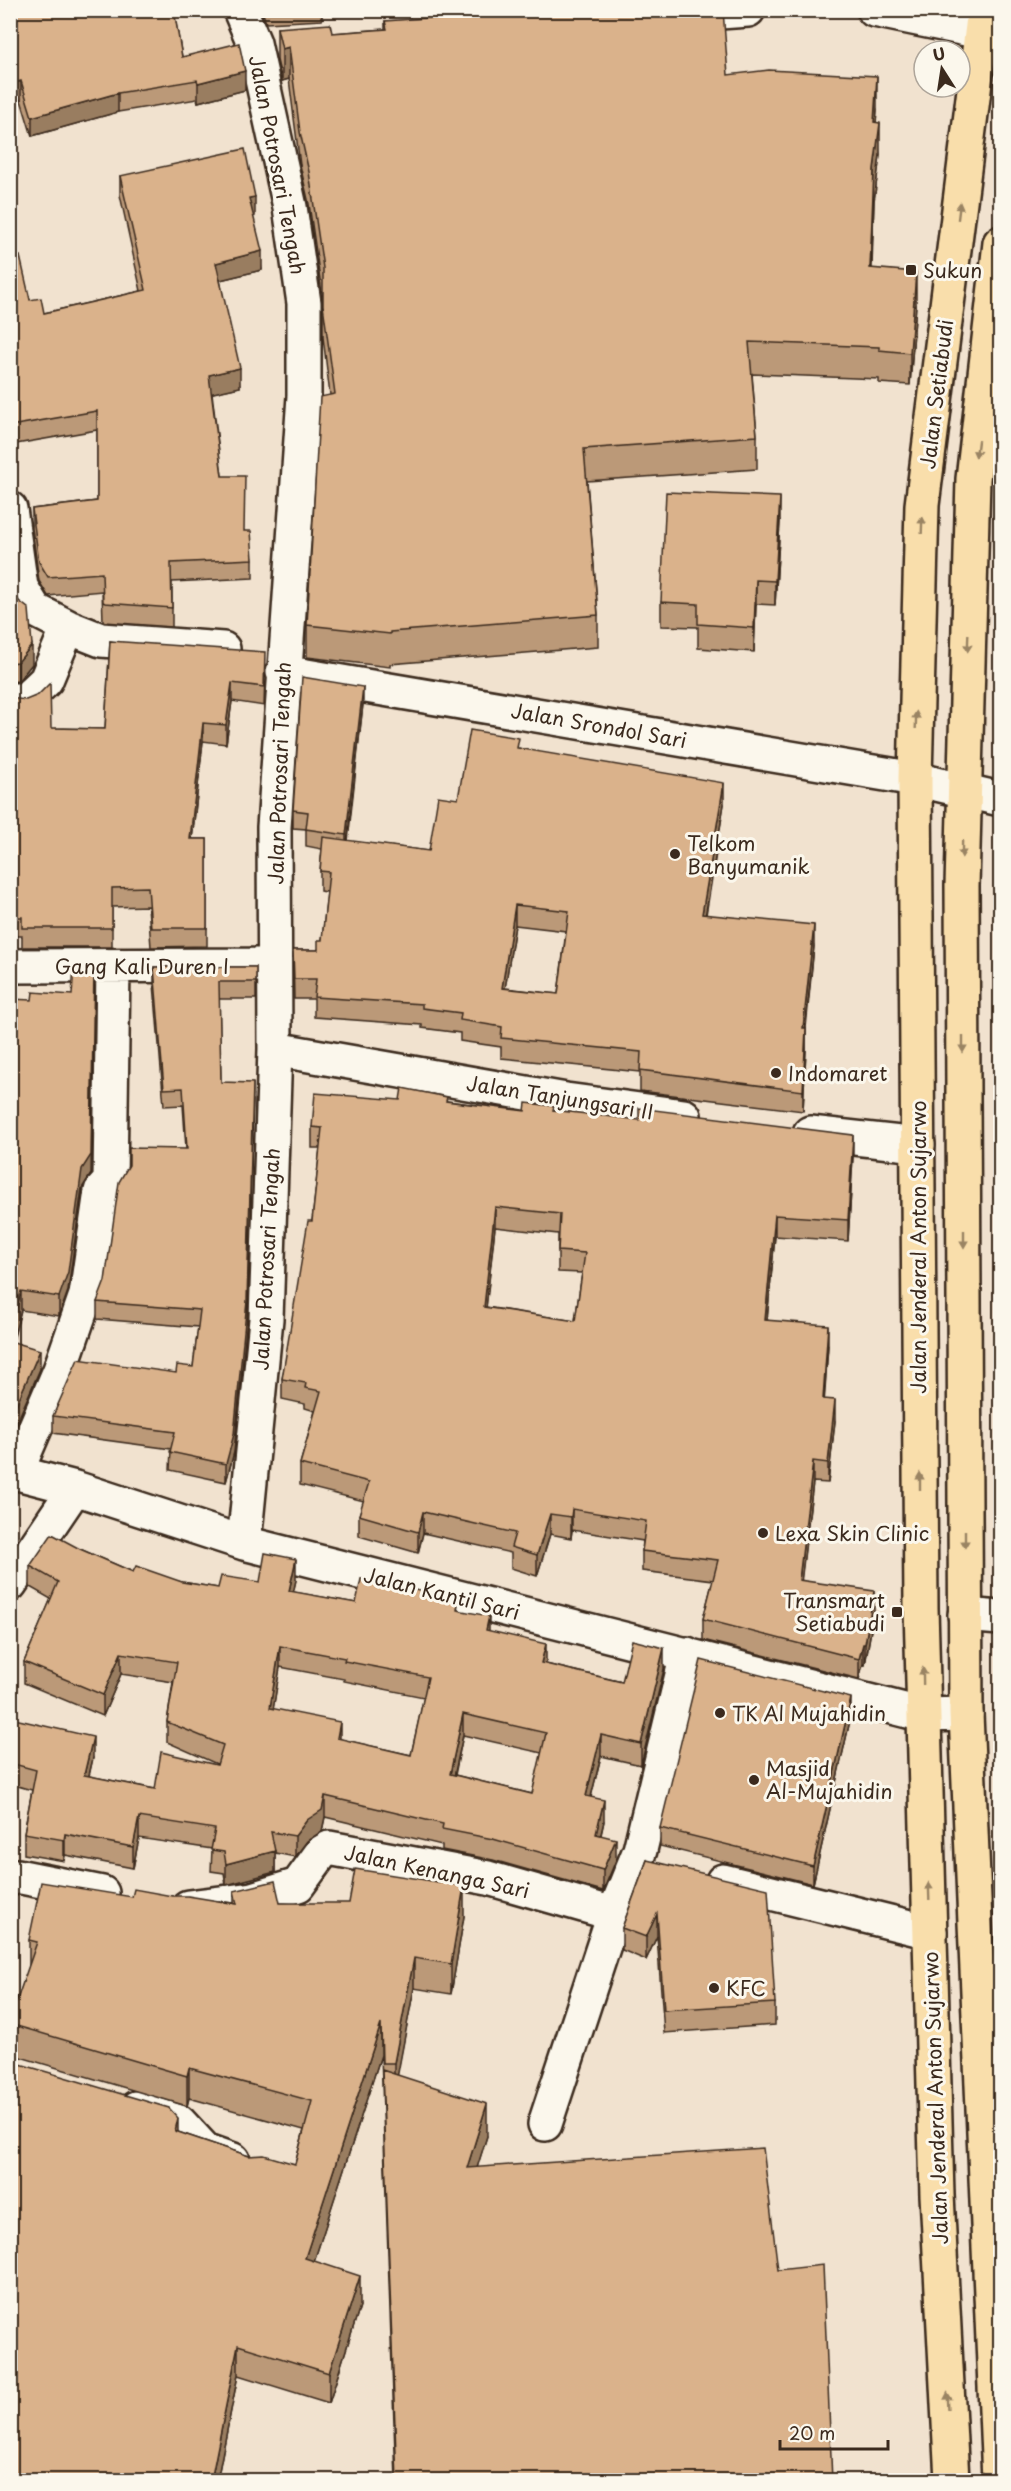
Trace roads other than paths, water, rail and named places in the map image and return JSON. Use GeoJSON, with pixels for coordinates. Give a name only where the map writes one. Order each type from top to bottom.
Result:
{"type":"FeatureCollection","features":[{"type":"Feature","properties":{"kind":"highway","name":"Jalan Setiabudi"},"geometry":{"type":"LineString","coordinates":[[915,778],[922,505],[982,21]]}},
{"type":"Feature","properties":{"kind":"highway"},"geometry":{"type":"LineString","coordinates":[[999,2481],[966,1714],[963,790],[973,479],[1000,243]]}},
{"type":"Feature","properties":{"kind":"highway","name":"Jalan Jenderal Anton Sujarwo"},"geometry":{"type":"LineString","coordinates":[[915,778],[924,1715],[933,2065],[952,2481]]}},
{"type":"Feature","properties":{"kind":"highway"},"geometry":{"type":"LineString","coordinates":[[933,2065],[980,2063]]}},
{"type":"Feature","properties":{"kind":"street","name":"Jalan Potrosari Tengah"},"geometry":{"type":"LineString","coordinates":[[240,10],[254,43],[290,207],[304,303],[304,396],[270,658],[274,827],[275,1049],[266,1318],[244,1543]]}},
{"type":"Feature","properties":{"kind":"street"},"geometry":{"type":"LineString","coordinates":[[654,17],[748,10]]}},
{"type":"Feature","properties":{"kind":"street"},"geometry":{"type":"LineString","coordinates":[[874,10],[982,21]]}},
{"type":"Feature","properties":{"kind":"street"},"geometry":{"type":"LineString","coordinates":[[254,43],[289,40]]}},
{"type":"Feature","properties":{"kind":"street","name":"Jalan Srondol Sari"},"geometry":{"type":"LineString","coordinates":[[10,509],[21,587],[27,600],[35,610],[68,627],[101,640],[270,658],[915,778],[1000,799]]}},
{"type":"Feature","properties":{"kind":"street"},"geometry":{"type":"LineString","coordinates":[[10,700],[25,700],[46,680],[68,627]]}},
{"type":"Feature","properties":{"kind":"street","name":"Gang Kali Duren I"},"geometry":{"type":"LineString","coordinates":[[10,966],[274,965]]}},
{"type":"Feature","properties":{"kind":"street"},"geometry":{"type":"LineString","coordinates":[[13,1472],[72,1340],[86,1295],[101,1191],[110,1181],[113,966]]}},
{"type":"Feature","properties":{"kind":"street","name":"Jalan Tanjungsari II"},"geometry":{"type":"LineString","coordinates":[[275,1049],[566,1100],[708,1119]]}},
{"type":"Feature","properties":{"kind":"street"},"geometry":{"type":"LineString","coordinates":[[780,1129],[918,1145]]}},
{"type":"Feature","properties":{"kind":"street","name":"Jalan Kantil Sari"},"geometry":{"type":"LineString","coordinates":[[13,1472],[75,1488],[244,1543],[924,1715]]}},
{"type":"Feature","properties":{"kind":"street"},"geometry":{"type":"LineString","coordinates":[[10,1584],[75,1488]]}},
{"type":"Feature","properties":{"kind":"street"},"geometry":{"type":"LineString","coordinates":[[965,1615],[1000,1618]]}},
{"type":"Feature","properties":{"kind":"street"},"geometry":{"type":"LineString","coordinates":[[546,2124],[614,1914],[637,1860],[687,1654]]}},
{"type":"Feature","properties":{"kind":"street"},"geometry":{"type":"LineString","coordinates":[[924,1715],[966,1714]]}},
{"type":"Feature","properties":{"kind":"street","name":"Jalan Kenanga Sari"},"geometry":{"type":"LineString","coordinates":[[163,1906],[175,1908],[216,1906],[252,1899],[298,1885],[322,1852],[329,1848],[488,1878],[614,1914]]}},
{"type":"Feature","properties":{"kind":"street"},"geometry":{"type":"LineString","coordinates":[[637,1860],[930,1932]]}},
{"type":"Feature","properties":{"kind":"street"},"geometry":{"type":"LineString","coordinates":[[10,1879],[17,1876],[129,1899]]}},
{"type":"Feature","properties":{"kind":"street"},"geometry":{"type":"LineString","coordinates":[[107,2099],[179,2122],[205,2150],[256,2169]]}},
{"type":"Feature","properties":{"kind":"place","name":"Sukun"},"geometry":{"type":"Point","coordinates":[911,270]}},
{"type":"Feature","properties":{"kind":"place","name":"Telkom Banyumanik"},"geometry":{"type":"Point","coordinates":[675,854]}},
{"type":"Feature","properties":{"kind":"place","name":"Indomaret"},"geometry":{"type":"Point","coordinates":[776,1073]}},
{"type":"Feature","properties":{"kind":"place","name":"Lexa Skin Clinic"},"geometry":{"type":"Point","coordinates":[763,1533]}},
{"type":"Feature","properties":{"kind":"place","name":"Transmart Setiabudi"},"geometry":{"type":"Point","coordinates":[897,1612]}},
{"type":"Feature","properties":{"kind":"place","name":"TK Al Mujahidin"},"geometry":{"type":"Point","coordinates":[720,1713]}},
{"type":"Feature","properties":{"kind":"place","name":"Masjid Al-Mujahidin"},"geometry":{"type":"Point","coordinates":[754,1780]}},
{"type":"Feature","properties":{"kind":"place","name":"KFC"},"geometry":{"type":"Point","coordinates":[714,1988]}}]}
